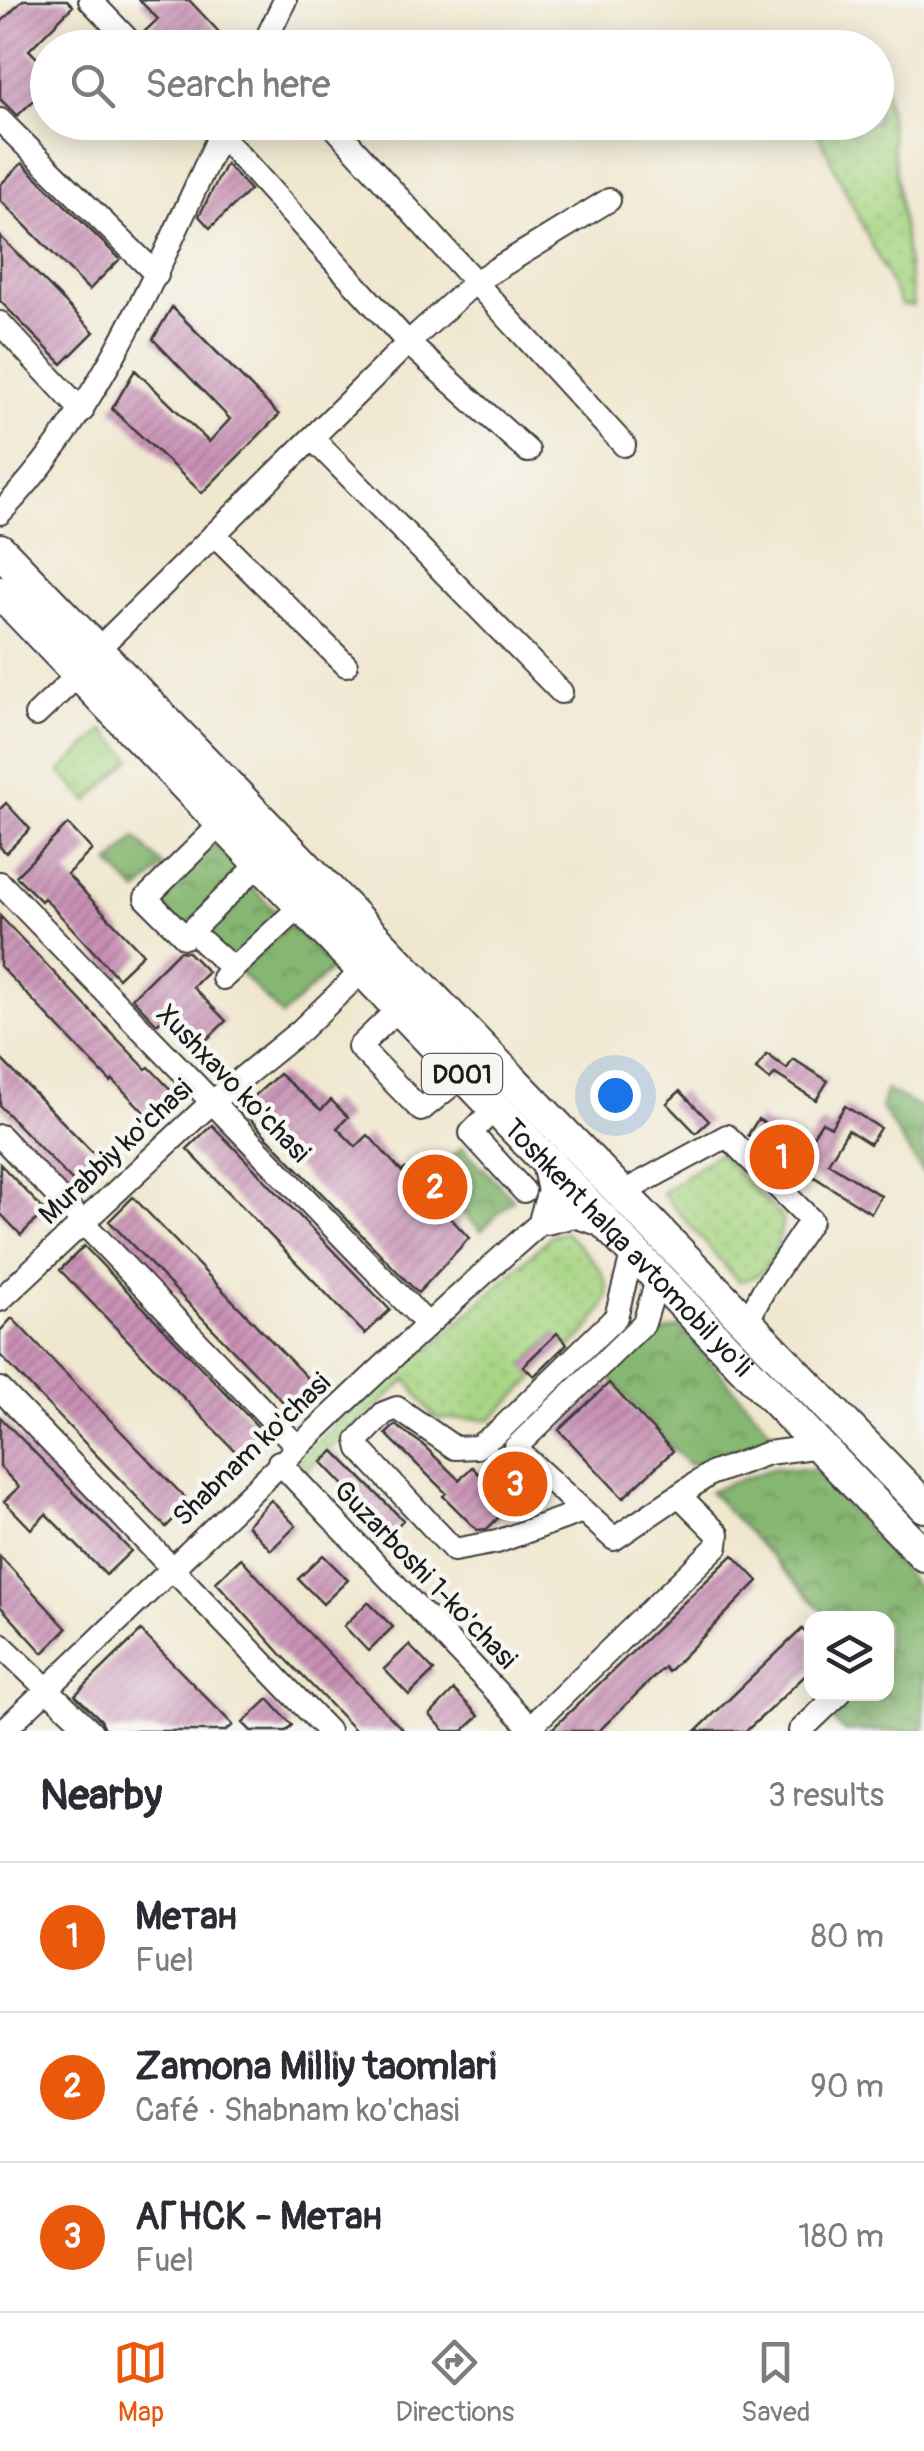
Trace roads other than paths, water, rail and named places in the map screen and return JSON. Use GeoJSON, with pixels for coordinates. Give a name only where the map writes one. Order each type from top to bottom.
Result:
{"type":"FeatureCollection","features":[{"type":"Feature","properties":{"kind":"highway","name":"Toshkent halqa avtomobil yo'li"},"geometry":{"type":"LineString","coordinates":[[0,550],[222,823],[301,906],[360,953],[400,1008],[548,1164],[611,1207],[633,1252],[924,1555]]}},
{"type":"Feature","properties":{"kind":"highway","name":"Toshkent halqa avtomobil yo'li"},"geometry":{"type":"LineString","coordinates":[[0,592],[88,661],[360,953],[611,1207],[746,1324],[924,1506]]}},
{"type":"Feature","properties":{"kind":"highway"},"geometry":{"type":"LineString","coordinates":[[546,1218],[554,1191],[548,1164]]}},
{"type":"Feature","properties":{"kind":"highway"},"geometry":{"type":"LineString","coordinates":[[546,1218],[611,1207]]}},
{"type":"Feature","properties":{"kind":"street"},"geometry":{"type":"LineString","coordinates":[[90,0],[119,30]]}},
{"type":"Feature","properties":{"kind":"street"},"geometry":{"type":"LineString","coordinates":[[271,30],[285,0]]}},
{"type":"Feature","properties":{"kind":"street"},"geometry":{"type":"LineString","coordinates":[[0,120],[157,275]]}},
{"type":"Feature","properties":{"kind":"street"},"geometry":{"type":"LineString","coordinates":[[0,513],[82,411],[157,275],[213,140]]}},
{"type":"Feature","properties":{"kind":"street"},"geometry":{"type":"LineString","coordinates":[[231,140],[408,343],[528,452]]}},
{"type":"Feature","properties":{"kind":"street"},"geometry":{"type":"LineString","coordinates":[[346,140],[624,445]]}},
{"type":"Feature","properties":{"kind":"street"},"geometry":{"type":"LineString","coordinates":[[36,715],[214,534],[475,282],[610,200]]}},
{"type":"Feature","properties":{"kind":"street"},"geometry":{"type":"LineString","coordinates":[[0,324],[82,411]]}},
{"type":"Feature","properties":{"kind":"street"},"geometry":{"type":"LineString","coordinates":[[312,438],[562,692]]}},
{"type":"Feature","properties":{"kind":"street"},"geometry":{"type":"LineString","coordinates":[[214,534],[346,666]]}},
{"type":"Feature","properties":{"kind":"street"},"geometry":{"type":"LineString","coordinates":[[222,823],[146,898],[185,937],[260,863]]}},
{"type":"Feature","properties":{"kind":"street","name":"Xushxavo ko'chasi"},"geometry":{"type":"LineString","coordinates":[[0,883],[426,1323]]}},
{"type":"Feature","properties":{"kind":"street"},"geometry":{"type":"LineString","coordinates":[[203,942],[228,973],[301,906]]}},
{"type":"Feature","properties":{"kind":"street","name":"Murabbiy ko'chasi"},"geometry":{"type":"LineString","coordinates":[[0,1300],[211,1103],[301,1030],[360,953]]}},
{"type":"Feature","properties":{"kind":"street"},"geometry":{"type":"LineString","coordinates":[[400,1008],[359,1047],[421,1110],[464,1076]]}},
{"type":"Feature","properties":{"kind":"street"},"geometry":{"type":"LineString","coordinates":[[495,1108],[471,1132],[524,1191]]}},
{"type":"Feature","properties":{"kind":"street"},"geometry":{"type":"LineString","coordinates":[[0,1136],[297,1446]]}},
{"type":"Feature","properties":{"kind":"street"},"geometry":{"type":"LineString","coordinates":[[611,1207],[727,1136],[812,1220],[763,1291],[746,1324]]}},
{"type":"Feature","properties":{"kind":"street","name":"Shabnam ko'chasi"},"geometry":{"type":"LineString","coordinates":[[4,1731],[279,1462],[426,1323],[546,1218]]}},
{"type":"Feature","properties":{"kind":"street"},"geometry":{"type":"LineString","coordinates":[[583,1511],[497,1542],[454,1550],[360,1449],[358,1440],[384,1413],[397,1408],[456,1448],[476,1447],[498,1432],[616,1317],[633,1252]]}},
{"type":"Feature","properties":{"kind":"street"},"geometry":{"type":"LineString","coordinates":[[658,1277],[644,1324],[515,1448],[614,1540],[710,1474],[768,1453],[820,1446]]}},
{"type":"Feature","properties":{"kind":"street"},"geometry":{"type":"LineString","coordinates":[[0,1389],[328,1731]]}},
{"type":"Feature","properties":{"kind":"street","name":"Guzarboshi 1-ko'chasi"},"geometry":{"type":"LineString","coordinates":[[279,1462],[528,1729]]}},
{"type":"Feature","properties":{"kind":"street"},"geometry":{"type":"LineString","coordinates":[[528,1729],[716,1546],[718,1534],[680,1496]]}},
{"type":"Feature","properties":{"kind":"street"},"geometry":{"type":"LineString","coordinates":[[0,1644],[91,1731]]}},
{"type":"Feature","properties":{"kind":"street"},"geometry":{"type":"LineString","coordinates":[[800,1731],[832,1701]]}},
{"type":"Feature","properties":{"kind":"place","name":"Метан"},"geometry":{"type":"Point","coordinates":[782,1157]}},
{"type":"Feature","properties":{"kind":"place","name":"Zamona Milliy taomlari"},"geometry":{"type":"Point","coordinates":[435,1187]}},
{"type":"Feature","properties":{"kind":"place","name":"АГНСК - Метан"},"geometry":{"type":"Point","coordinates":[515,1484]}}]}
